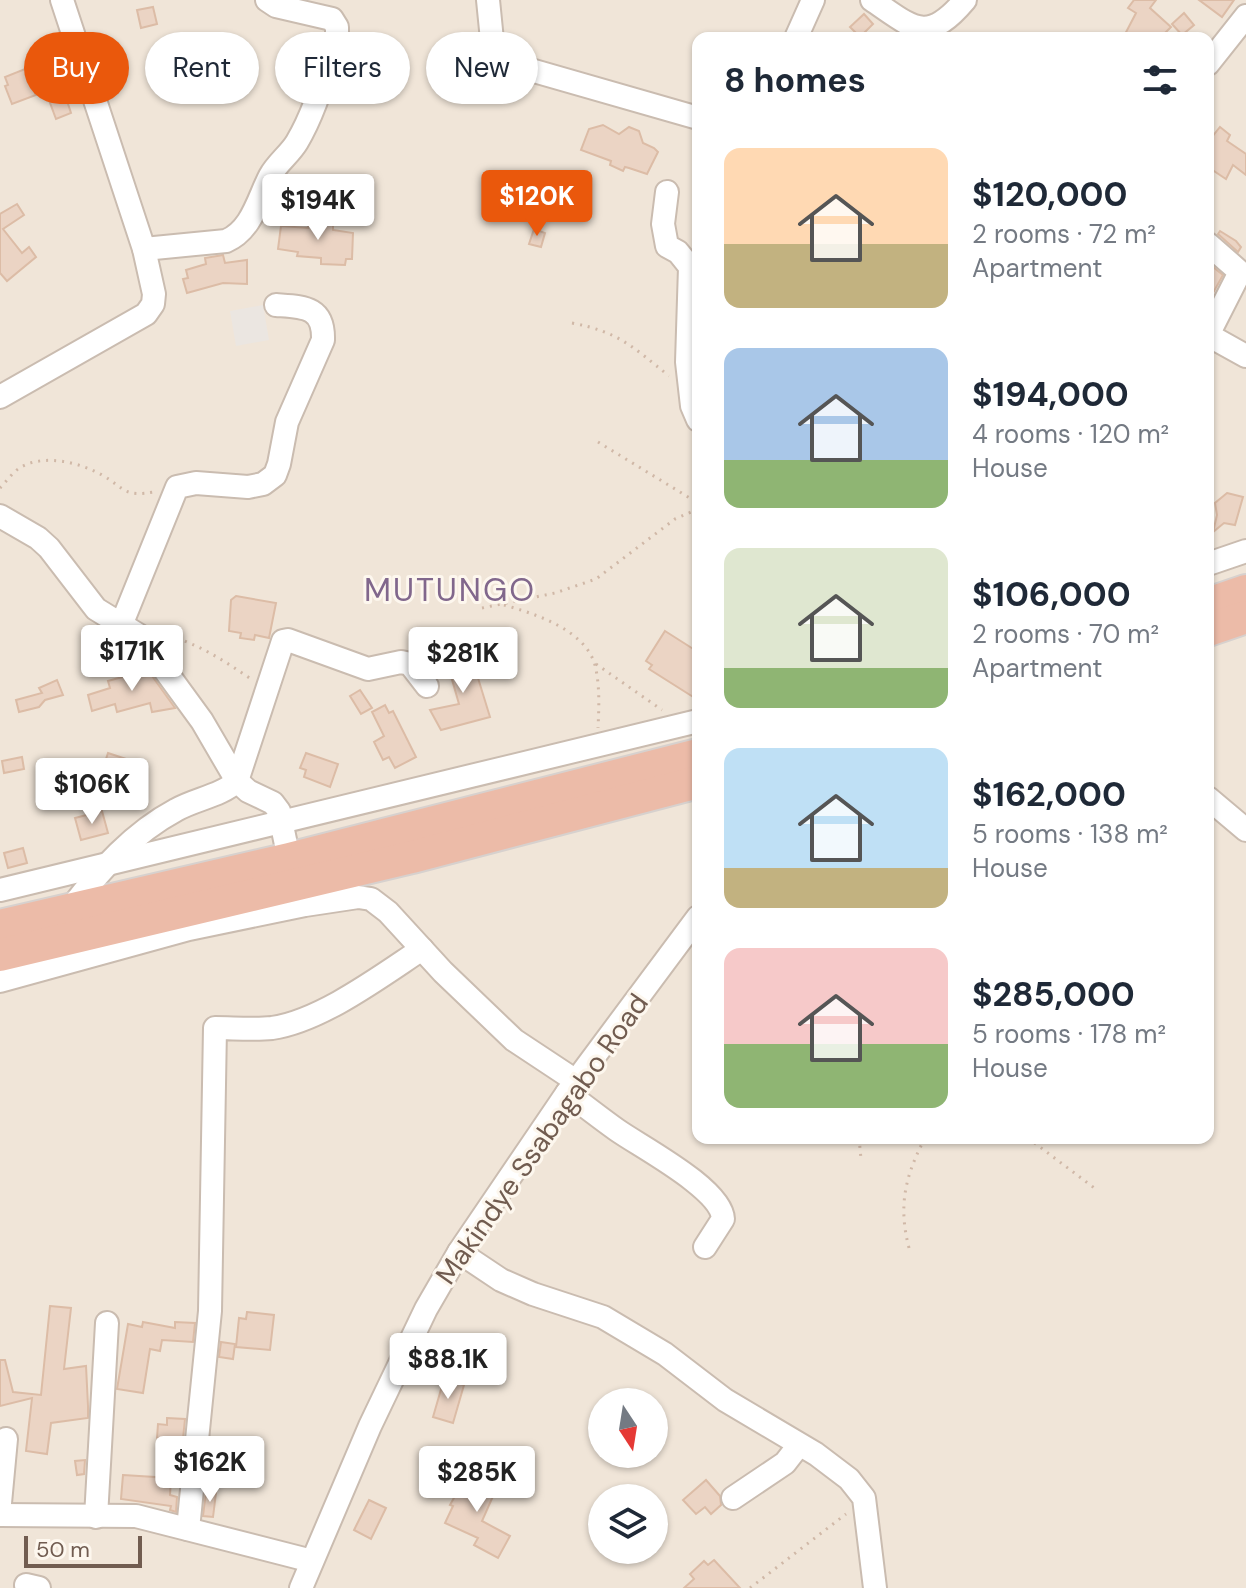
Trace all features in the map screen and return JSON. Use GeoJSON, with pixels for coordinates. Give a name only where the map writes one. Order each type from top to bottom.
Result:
{"type":"FeatureCollection","features":[{"type":"Feature","properties":{"kind":"highway"},"geometry":{"type":"LineString","coordinates":[[1214,602],[1246,591]]}},
{"type":"Feature","properties":{"kind":"highway"},"geometry":{"type":"LineString","coordinates":[[1214,628],[1246,617]]}},
{"type":"Feature","properties":{"kind":"highway"},"geometry":{"type":"LineString","coordinates":[[0,926],[289,859],[692,757]]}},
{"type":"Feature","properties":{"kind":"highway"},"geometry":{"type":"LineString","coordinates":[[0,955],[398,861],[692,784]]}},
{"type":"Feature","properties":{"kind":"street"},"geometry":{"type":"LineString","coordinates":[[0,397],[146,314],[153,304],[154,294],[144,249],[62,0]]}},
{"type":"Feature","properties":{"kind":"street"},"geometry":{"type":"LineString","coordinates":[[144,249],[226,241],[237,236],[249,221],[275,168],[296,144],[312,111],[337,38],[337,27],[332,19],[276,6],[267,0]]}},
{"type":"Feature","properties":{"kind":"street"},"geometry":{"type":"LineString","coordinates":[[488,0],[493,50],[503,62],[692,116]]}},
{"type":"Feature","properties":{"kind":"street"},"geometry":{"type":"LineString","coordinates":[[799,32],[813,0]]}},
{"type":"Feature","properties":{"kind":"street"},"geometry":{"type":"LineString","coordinates":[[872,0],[910,26],[929,28],[942,22],[965,0]]}},
{"type":"Feature","properties":{"kind":"street"},"geometry":{"type":"LineString","coordinates":[[1214,56],[1246,16]]}},
{"type":"Feature","properties":{"kind":"street"},"geometry":{"type":"LineString","coordinates":[[667,192],[664,236],[667,246],[678,252],[690,267],[686,324],[692,400]]}},
{"type":"Feature","properties":{"kind":"street"},"geometry":{"type":"LineString","coordinates":[[1214,249],[1240,272],[1214,323]]}},
{"type":"Feature","properties":{"kind":"street"},"geometry":{"type":"LineString","coordinates":[[131,629],[177,487],[196,483],[248,487],[263,484],[275,475],[287,422],[323,340],[323,327],[316,314],[305,307],[276,305]]}},
{"type":"Feature","properties":{"kind":"street"},"geometry":{"type":"LineString","coordinates":[[1214,338],[1246,356]]}},
{"type":"Feature","properties":{"kind":"street"},"geometry":{"type":"LineString","coordinates":[[0,516],[38,538],[96,609],[131,629],[202,721],[237,781],[248,791],[273,803],[283,822],[289,859]]}},
{"type":"Feature","properties":{"kind":"street"},"geometry":{"type":"LineString","coordinates":[[1214,562],[1246,551]]}},
{"type":"Feature","properties":{"kind":"street"},"geometry":{"type":"LineString","coordinates":[[71,908],[104,866],[174,811],[223,791],[237,781],[280,645],[288,640],[368,669],[401,662],[410,664],[427,686]]}},
{"type":"Feature","properties":{"kind":"street"},"geometry":{"type":"LineString","coordinates":[[0,890],[692,723]]}},
{"type":"Feature","properties":{"kind":"street"},"geometry":{"type":"LineString","coordinates":[[1214,803],[1246,830]]}},
{"type":"Feature","properties":{"kind":"street"},"geometry":{"type":"LineString","coordinates":[[0,981],[189,929],[305,905],[358,897],[377,903],[514,1040],[572,1087],[619,1131],[672,1165],[713,1198],[721,1208],[723,1219],[705,1247]]}},
{"type":"Feature","properties":{"kind":"street","name":"Makindye Ssabagabo Road"},"geometry":{"type":"LineString","coordinates":[[301,1588],[370,1426],[426,1309],[459,1252],[572,1087],[692,925]]}},
{"type":"Feature","properties":{"kind":"street"},"geometry":{"type":"LineString","coordinates":[[188,1529],[210,1311],[215,1028],[270,1028],[291,1023],[358,991],[422,949]]}},
{"type":"Feature","properties":{"kind":"street"},"geometry":{"type":"LineString","coordinates":[[459,1252],[501,1280],[603,1317],[665,1354],[725,1400],[816,1454],[849,1479],[864,1498],[875,1588]]}},
{"type":"Feature","properties":{"kind":"street"},"geometry":{"type":"LineString","coordinates":[[96,1517],[107,1323]]}},
{"type":"Feature","properties":{"kind":"street"},"geometry":{"type":"LineString","coordinates":[[0,1503],[6,1439]]}},
{"type":"Feature","properties":{"kind":"street"},"geometry":{"type":"LineString","coordinates":[[733,1498],[785,1463],[799,1445]]}},
{"type":"Feature","properties":{"kind":"street"},"geometry":{"type":"LineString","coordinates":[[0,1515],[136,1516],[312,1561]]}},
{"type":"Feature","properties":{"kind":"path"},"geometry":{"type":"LineString","coordinates":[[572,323],[622,338],[690,393]]}},
{"type":"Feature","properties":{"kind":"path"},"geometry":{"type":"LineString","coordinates":[[598,442],[692,499]]}},
{"type":"Feature","properties":{"kind":"path"},"geometry":{"type":"LineString","coordinates":[[0,488],[23,466],[47,460],[75,465],[102,475],[125,493],[150,493],[177,487]]}},
{"type":"Feature","properties":{"kind":"path"},"geometry":{"type":"LineString","coordinates":[[482,608],[555,593],[596,579],[675,519],[692,512]]}},
{"type":"Feature","properties":{"kind":"path"},"geometry":{"type":"LineString","coordinates":[[500,604],[537,614],[581,641],[594,663],[599,697],[598,729],[586,749]]}},
{"type":"Feature","properties":{"kind":"path"},"geometry":{"type":"LineString","coordinates":[[131,629],[184,639],[222,659],[267,691]]}},
{"type":"Feature","properties":{"kind":"path"},"geometry":{"type":"LineString","coordinates":[[594,663],[634,693],[692,723]]}},
{"type":"Feature","properties":{"kind":"path"},"geometry":{"type":"LineString","coordinates":[[860,1144],[861,1159]]}},
{"type":"Feature","properties":{"kind":"path"},"geometry":{"type":"LineString","coordinates":[[909,1248],[902,1220],[904,1197],[922,1144]]}},
{"type":"Feature","properties":{"kind":"path"},"geometry":{"type":"LineString","coordinates":[[1036,1144],[1097,1190]]}},
{"type":"Feature","properties":{"kind":"path"},"geometry":{"type":"LineString","coordinates":[[750,1588],[864,1498]]}},
{"type":"Feature","properties":{"kind":"shaded area"},"geometry":{"type":"Polygon","coordinates":[[[0,0],[1246,0],[1246,1588],[0,1588],[0,0]]]}},
{"type":"Feature","properties":{"kind":"shaded area"},"geometry":{"type":"Polygon","coordinates":[[[263,305],[269,340],[236,346],[230,311],[263,305]]]}},
{"type":"Feature","properties":{"kind":"building"},"geometry":{"type":"Polygon","coordinates":[[[1134,0],[1156,0],[1150,8],[1171,27],[1166,32],[1126,32],[1136,13],[1128,8],[1134,0]]]}},
{"type":"Feature","properties":{"kind":"building"},"geometry":{"type":"Polygon","coordinates":[[[1199,0],[1234,0],[1222,17],[1199,0]]]}},
{"type":"Feature","properties":{"kind":"building"},"geometry":{"type":"Polygon","coordinates":[[[153,7],[157,24],[141,28],[137,10],[153,7]]]}},
{"type":"Feature","properties":{"kind":"building"},"geometry":{"type":"Polygon","coordinates":[[[1184,13],[1194,25],[1186,32],[1179,32],[1172,24],[1184,13]]]}},
{"type":"Feature","properties":{"kind":"building"},"geometry":{"type":"Polygon","coordinates":[[[864,14],[873,24],[865,32],[855,32],[850,27],[864,14]]]}},
{"type":"Feature","properties":{"kind":"building"},"geometry":{"type":"Polygon","coordinates":[[[24,69],[24,100],[12,104],[5,77],[24,69]]]}},
{"type":"Feature","properties":{"kind":"building"},"geometry":{"type":"Polygon","coordinates":[[[50,104],[68,104],[71,113],[56,119],[50,104]]]}},
{"type":"Feature","properties":{"kind":"building"},"geometry":{"type":"Polygon","coordinates":[[[603,125],[619,134],[629,127],[639,131],[643,143],[658,152],[647,174],[625,167],[623,171],[610,165],[611,161],[581,150],[589,129],[603,125]]]}},
{"type":"Feature","properties":{"kind":"building"},"geometry":{"type":"Polygon","coordinates":[[[1220,127],[1230,135],[1227,141],[1246,154],[1246,175],[1233,165],[1226,179],[1214,171],[1214,134],[1220,127]]]}},
{"type":"Feature","properties":{"kind":"building"},"geometry":{"type":"Polygon","coordinates":[[[17,204],[24,215],[3,229],[22,253],[29,247],[36,257],[7,281],[0,273],[0,214],[17,204]]]}},
{"type":"Feature","properties":{"kind":"building"},"geometry":{"type":"Polygon","coordinates":[[[323,215],[333,223],[333,230],[353,233],[352,259],[346,259],[345,265],[321,264],[321,258],[297,256],[298,252],[278,249],[281,226],[308,228],[309,221],[323,215]]]}},
{"type":"Feature","properties":{"kind":"building"},"geometry":{"type":"Polygon","coordinates":[[[534,229],[545,233],[541,247],[529,244],[534,229]]]}},
{"type":"Feature","properties":{"kind":"building"},"geometry":{"type":"Polygon","coordinates":[[[1220,231],[1236,241],[1241,247],[1238,252],[1218,234],[1220,231]]]}},
{"type":"Feature","properties":{"kind":"building"},"geometry":{"type":"Polygon","coordinates":[[[223,255],[225,263],[247,260],[247,284],[223,283],[187,293],[183,279],[188,278],[186,270],[206,264],[205,258],[223,255]]]}},
{"type":"Feature","properties":{"kind":"building"},"geometry":{"type":"Polygon","coordinates":[[[1214,268],[1223,275],[1214,291],[1214,268]]]}},
{"type":"Feature","properties":{"kind":"building"},"geometry":{"type":"Polygon","coordinates":[[[1227,493],[1243,497],[1235,525],[1224,523],[1214,531],[1217,515],[1215,503],[1227,493]]]}},
{"type":"Feature","properties":{"kind":"building"},"geometry":{"type":"Polygon","coordinates":[[[236,596],[276,603],[269,638],[255,635],[254,640],[240,638],[241,633],[229,631],[231,600],[236,596]]]}},
{"type":"Feature","properties":{"kind":"building"},"geometry":{"type":"Polygon","coordinates":[[[665,631],[692,648],[692,696],[649,669],[652,665],[646,661],[665,631]]]}},
{"type":"Feature","properties":{"kind":"building"},"geometry":{"type":"Polygon","coordinates":[[[470,652],[490,717],[441,730],[430,710],[459,704],[446,659],[470,652]]]}},
{"type":"Feature","properties":{"kind":"building"},"geometry":{"type":"Polygon","coordinates":[[[142,662],[175,708],[152,712],[150,703],[117,712],[115,704],[92,711],[88,695],[110,688],[108,681],[140,672],[138,663],[142,662]]]}},
{"type":"Feature","properties":{"kind":"building"},"geometry":{"type":"Polygon","coordinates":[[[57,680],[63,695],[45,700],[39,707],[19,712],[16,700],[42,693],[39,688],[57,680]]]}},
{"type":"Feature","properties":{"kind":"building"},"geometry":{"type":"Polygon","coordinates":[[[360,690],[372,708],[361,714],[350,696],[360,690]]]}},
{"type":"Feature","properties":{"kind":"building"},"geometry":{"type":"Polygon","coordinates":[[[385,705],[389,713],[393,711],[416,757],[395,768],[389,757],[383,760],[374,742],[384,736],[372,712],[385,705]]]}},
{"type":"Feature","properties":{"kind":"building"},"geometry":{"type":"Polygon","coordinates":[[[108,753],[129,760],[122,786],[109,782],[113,768],[104,765],[108,753]]]}},
{"type":"Feature","properties":{"kind":"building"},"geometry":{"type":"Polygon","coordinates":[[[306,753],[338,764],[330,787],[304,777],[306,770],[300,768],[306,753]]]}},
{"type":"Feature","properties":{"kind":"building"},"geometry":{"type":"Polygon","coordinates":[[[22,757],[24,769],[4,773],[2,761],[22,757]]]}},
{"type":"Feature","properties":{"kind":"building"},"geometry":{"type":"Polygon","coordinates":[[[102,811],[108,833],[81,840],[75,818],[102,811]]]}},
{"type":"Feature","properties":{"kind":"building"},"geometry":{"type":"Polygon","coordinates":[[[23,848],[27,863],[8,868],[4,853],[23,848]]]}},
{"type":"Feature","properties":{"kind":"building"},"geometry":{"type":"Polygon","coordinates":[[[50,1306],[71,1308],[64,1369],[86,1366],[88,1418],[51,1423],[47,1454],[26,1451],[32,1398],[0,1406],[0,1360],[5,1360],[13,1392],[41,1395],[50,1306]]]}},
{"type":"Feature","properties":{"kind":"building"},"geometry":{"type":"Polygon","coordinates":[[[247,1312],[274,1315],[270,1350],[236,1347],[239,1318],[246,1319],[247,1312]]]}},
{"type":"Feature","properties":{"kind":"building"},"geometry":{"type":"Polygon","coordinates":[[[143,1322],[175,1328],[175,1322],[195,1323],[193,1342],[162,1340],[160,1351],[150,1349],[143,1393],[117,1389],[128,1324],[142,1327],[143,1322]]]}},
{"type":"Feature","properties":{"kind":"building"},"geometry":{"type":"Polygon","coordinates":[[[221,1342],[235,1344],[233,1359],[219,1357],[221,1342]]]}},
{"type":"Feature","properties":{"kind":"building"},"geometry":{"type":"Polygon","coordinates":[[[444,1379],[464,1385],[453,1423],[433,1417],[444,1379]]]}},
{"type":"Feature","properties":{"kind":"building"},"geometry":{"type":"Polygon","coordinates":[[[167,1418],[185,1419],[182,1448],[164,1447],[164,1439],[157,1438],[158,1424],[167,1425],[167,1418]]]}},
{"type":"Feature","properties":{"kind":"building"},"geometry":{"type":"Polygon","coordinates":[[[85,1460],[84,1474],[77,1475],[75,1461],[85,1460]]]}},
{"type":"Feature","properties":{"kind":"building"},"geometry":{"type":"Polygon","coordinates":[[[469,1471],[498,1485],[482,1521],[510,1536],[498,1558],[474,1545],[478,1538],[445,1523],[453,1506],[450,1505],[469,1471]]]}},
{"type":"Feature","properties":{"kind":"building"},"geometry":{"type":"Polygon","coordinates":[[[123,1475],[171,1478],[170,1495],[177,1497],[176,1512],[170,1510],[171,1506],[121,1499],[123,1475]]]}},
{"type":"Feature","properties":{"kind":"building"},"geometry":{"type":"Polygon","coordinates":[[[706,1480],[720,1496],[721,1505],[711,1514],[705,1507],[696,1514],[683,1500],[706,1480]]]}},
{"type":"Feature","properties":{"kind":"building"},"geometry":{"type":"Polygon","coordinates":[[[206,1492],[216,1493],[213,1517],[203,1516],[206,1492]]]}},
{"type":"Feature","properties":{"kind":"building"},"geometry":{"type":"Polygon","coordinates":[[[369,1500],[386,1508],[371,1539],[354,1530],[369,1500]]]}},
{"type":"Feature","properties":{"kind":"building"},"geometry":{"type":"Polygon","coordinates":[[[714,1560],[740,1588],[684,1588],[694,1579],[690,1574],[704,1561],[708,1565],[714,1560]]]}},
{"type":"Feature","properties":{"kind":"district","name":"MUTUNGO"},"geometry":{"type":"Point","coordinates":[450,590]}}]}
